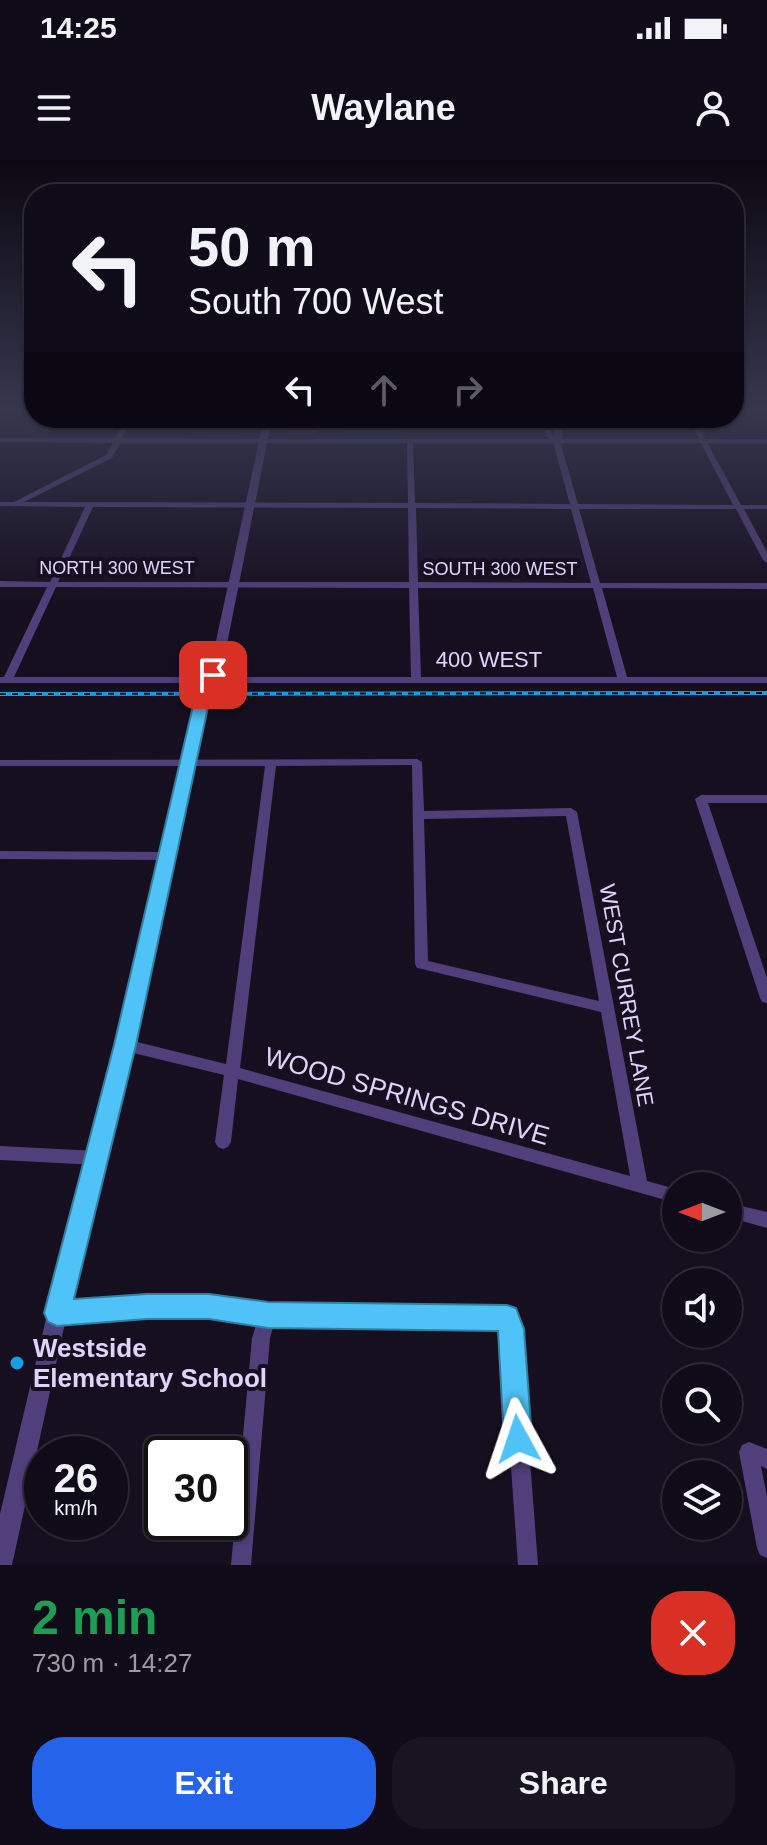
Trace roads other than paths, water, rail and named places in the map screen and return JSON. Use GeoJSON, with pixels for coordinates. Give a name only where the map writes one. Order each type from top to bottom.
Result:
{"type":"FeatureCollection","features":[{"type":"Feature","properties":{"kind":"street"},"geometry":{"type":"LineString","coordinates":[[14,504],[78,473]]}},
{"type":"Feature","properties":{"kind":"street"},"geometry":{"type":"LineString","coordinates":[[0,1565],[57,1313],[125,1045],[187,763],[204,693],[211,681],[257,473]]}},
{"type":"Feature","properties":{"kind":"street"},"geometry":{"type":"LineString","coordinates":[[410,473],[416,679]]}},
{"type":"Feature","properties":{"kind":"street"},"geometry":{"type":"LineString","coordinates":[[565,473],[623,680]]}},
{"type":"Feature","properties":{"kind":"street"},"geometry":{"type":"LineString","coordinates":[[720,473],[767,560]]}},
{"type":"Feature","properties":{"kind":"street"},"geometry":{"type":"LineString","coordinates":[[0,504],[767,507]]}},
{"type":"Feature","properties":{"kind":"street"},"geometry":{"type":"LineString","coordinates":[[4,680],[90,505]]}},
{"type":"Feature","properties":{"kind":"street","name":"NORTH 300 WEST"},"geometry":{"type":"LineString","coordinates":[[0,584],[233,584]]}},
{"type":"Feature","properties":{"kind":"street","name":"SOUTH 300 WEST"},"geometry":{"type":"LineString","coordinates":[[233,584],[767,586]]}},
{"type":"Feature","properties":{"kind":"street","name":"400 WEST"},"geometry":{"type":"LineString","coordinates":[[4,680],[767,680]]}},
{"type":"Feature","properties":{"kind":"street"},"geometry":{"type":"LineString","coordinates":[[0,763],[417,762],[422,964],[607,1008]]}},
{"type":"Feature","properties":{"kind":"street"},"geometry":{"type":"LineString","coordinates":[[223,1142],[271,763]]}},
{"type":"Feature","properties":{"kind":"street"},"geometry":{"type":"LineString","coordinates":[[767,799],[701,799],[767,998]]}},
{"type":"Feature","properties":{"kind":"street","name":"WEST CURREY LANE"},"geometry":{"type":"LineString","coordinates":[[418,815],[571,812],[640,1186]]}},
{"type":"Feature","properties":{"kind":"street"},"geometry":{"type":"LineString","coordinates":[[0,855],[167,856]]}},
{"type":"Feature","properties":{"kind":"street","name":"WOOD SPRINGS DRIVE"},"geometry":{"type":"LineString","coordinates":[[125,1045],[230,1071],[662,1192]]}},
{"type":"Feature","properties":{"kind":"street"},"geometry":{"type":"LineString","coordinates":[[0,1153],[97,1158]]}},
{"type":"Feature","properties":{"kind":"street"},"geometry":{"type":"LineString","coordinates":[[742,1214],[767,1220]]}},
{"type":"Feature","properties":{"kind":"street"},"geometry":{"type":"LineString","coordinates":[[57,1313],[147,1306],[209,1306],[268,1315],[507,1318],[511,1329],[528,1565]]}},
{"type":"Feature","properties":{"kind":"street"},"geometry":{"type":"LineString","coordinates":[[241,1565],[261,1338],[268,1315]]}},
{"type":"Feature","properties":{"kind":"street"},"geometry":{"type":"LineString","coordinates":[[758,1456],[767,1548]]}},
{"type":"Feature","properties":{"kind":"waterway"},"geometry":{"type":"LineString","coordinates":[[0,515],[20,505]]}},
{"type":"Feature","properties":{"kind":"railway"},"geometry":{"type":"LineString","coordinates":[[0,694],[767,693]]}},
{"type":"Feature","properties":{"kind":"place","name":"Westside Elementary School"},"geometry":{"type":"Point","coordinates":[17,1363]}}]}
